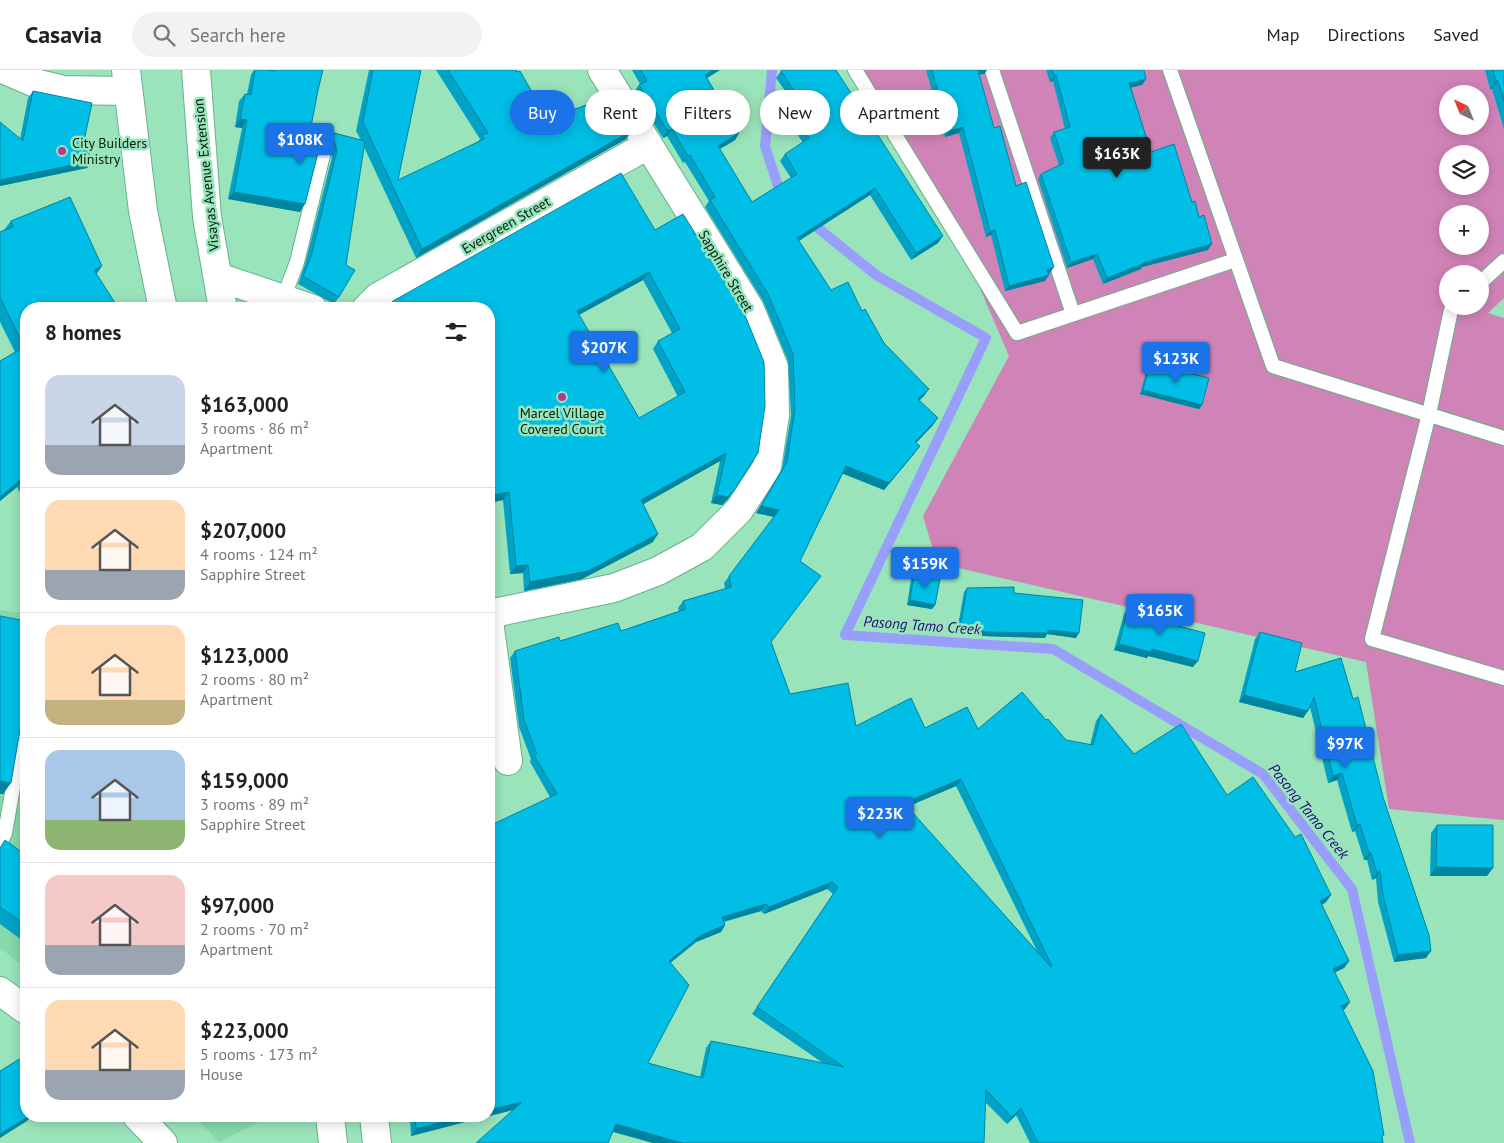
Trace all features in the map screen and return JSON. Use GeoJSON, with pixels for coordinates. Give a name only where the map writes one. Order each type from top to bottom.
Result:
{"type":"FeatureCollection","features":[{"type":"Feature","properties":{"kind":"street"},"geometry":{"type":"LineString","coordinates":[[5,70],[35,83],[64,90],[126,80],[143,211],[162,302]]}},
{"type":"Feature","properties":{"kind":"street","name":"Visayas Avenue Extension"},"geometry":{"type":"LineString","coordinates":[[196,70],[207,217],[222,302]]}},
{"type":"Feature","properties":{"kind":"street","name":"Sapphire Street"},"geometry":{"type":"LineString","coordinates":[[495,613],[614,588],[676,561],[702,547],[739,510],[767,467],[776,415],[774,367],[750,309],[602,70]]}},
{"type":"Feature","properties":{"kind":"street","name":"Evergreen Street"},"geometry":{"type":"LineString","coordinates":[[373,302],[378,297],[648,145]]}},
{"type":"Feature","properties":{"kind":"street"},"geometry":{"type":"LineString","coordinates":[[218,277],[292,302]]}},
{"type":"Feature","properties":{"kind":"street"},"geometry":{"type":"LineString","coordinates":[[495,665],[508,761]]}},
{"type":"Feature","properties":{"kind":"street"},"geometry":{"type":"LineString","coordinates":[[0,991],[20,1006]]}},
{"type":"Feature","properties":{"kind":"street"},"geometry":{"type":"LineString","coordinates":[[143,1122],[163,1143]]}},
{"type":"Feature","properties":{"kind":"street"},"geometry":{"type":"LineString","coordinates":[[375,1122],[377,1143]]}},
{"type":"Feature","properties":{"kind":"lane"},"geometry":{"type":"LineString","coordinates":[[855,70],[1017,333],[1235,260]]}},
{"type":"Feature","properties":{"kind":"lane"},"geometry":{"type":"LineString","coordinates":[[992,70],[1073,314]]}},
{"type":"Feature","properties":{"kind":"lane"},"geometry":{"type":"LineString","coordinates":[[1170,70],[1273,366],[1504,438]]}},
{"type":"Feature","properties":{"kind":"lane"},"geometry":{"type":"LineString","coordinates":[[283,299],[297,262],[323,155]]}},
{"type":"Feature","properties":{"kind":"lane"},"geometry":{"type":"LineString","coordinates":[[1489,275],[1504,261]]}},
{"type":"Feature","properties":{"kind":"lane"},"geometry":{"type":"LineString","coordinates":[[1450,315],[1429,414],[1372,639],[1504,678]]}},
{"type":"Feature","properties":{"kind":"lane"},"geometry":{"type":"LineString","coordinates":[[0,843],[6,833],[20,749]]}},
{"type":"Feature","properties":{"kind":"shaded area"},"geometry":{"type":"Polygon","coordinates":[[[850,70],[1504,70],[1504,298],[1489,312],[1489,265],[1439,265],[1439,315],[1489,315],[1489,313],[1504,318],[1504,820],[1389,809],[1366,662],[937,563],[923,516],[1009,356],[966,256],[891,135],[958,135],[958,90],[862,90],[850,70]]]}},
{"type":"Feature","properties":{"kind":"shaded area"},"geometry":{"type":"Polygon","coordinates":[[[0,610],[20,613],[20,963],[0,948],[0,610]]]}},
{"type":"Feature","properties":{"kind":"shaded area"},"geometry":{"type":"Polygon","coordinates":[[[200,1122],[260,1122],[219,1142],[200,1122]]]}},
{"type":"Feature","properties":{"kind":"building"},"geometry":{"type":"Polygon","coordinates":[[[255,70],[323,70],[311,127],[365,141],[346,265],[355,270],[339,297],[303,276],[311,257],[337,150],[334,142],[326,139],[320,145],[305,204],[234,192],[247,120],[240,119],[245,94],[251,95],[255,70]]]}},
{"type":"Feature","properties":{"kind":"building"},"geometry":{"type":"Polygon","coordinates":[[[373,70],[421,70],[398,180],[484,139],[482,135],[488,133],[448,70],[516,70],[517,72],[520,71],[531,90],[510,90],[510,135],[575,135],[575,109],[585,105],[585,135],[624,135],[422,249],[363,122],[373,70]]]}},
{"type":"Feature","properties":{"kind":"building"},"geometry":{"type":"Polygon","coordinates":[[[641,70],[713,70],[705,75],[714,90],[666,90],[666,128],[656,112],[656,90],[642,90],[639,85],[647,81],[641,70]]]}},
{"type":"Feature","properties":{"kind":"building"},"geometry":{"type":"Polygon","coordinates":[[[836,70],[849,90],[840,90],[840,135],[878,135],[943,236],[916,253],[875,188],[797,238],[831,290],[848,282],[862,311],[865,309],[884,343],[929,389],[918,399],[938,418],[915,442],[920,446],[889,483],[846,466],[800,561],[821,576],[771,642],[790,694],[848,683],[856,726],[911,698],[925,728],[967,707],[978,729],[1022,692],[1066,740],[1093,745],[1101,714],[1134,754],[1181,724],[1227,795],[1253,777],[1295,837],[1301,834],[1331,895],[1320,901],[1349,961],[1333,969],[1350,1002],[1341,1006],[1373,1071],[1384,1135],[1382,1136],[1383,1143],[1038,1143],[1021,1108],[1012,1117],[986,1090],[984,1143],[682,1143],[616,1124],[608,1143],[476,1143],[522,1102],[495,1109],[495,823],[557,794],[534,755],[537,754],[524,720],[515,651],[559,637],[560,641],[618,623],[621,631],[686,609],[683,601],[731,587],[729,576],[779,510],[761,506],[787,462],[795,408],[793,354],[768,294],[710,200],[715,197],[690,155],[688,156],[676,135],[736,135],[718,146],[752,202],[797,174],[785,154],[809,138],[807,135],[830,135],[830,90],[794,90],[781,71],[836,70]],[[961,779],[904,803],[1051,967],[961,779]],[[832,882],[769,907],[766,904],[722,917],[725,925],[701,935],[669,961],[689,985],[648,1063],[703,1078],[711,1041],[844,1067],[757,1007],[838,887],[832,882]]]}},
{"type":"Feature","properties":{"kind":"building"},"geometry":{"type":"Polygon","coordinates":[[[932,70],[978,70],[994,128],[1000,126],[1016,186],[1026,182],[1054,267],[1047,270],[1049,275],[1009,286],[995,230],[990,231],[963,127],[958,128],[958,90],[938,90],[932,70]]]}},
{"type":"Feature","properties":{"kind":"building"},"geometry":{"type":"Polygon","coordinates":[[[1052,70],[1144,70],[1146,79],[1129,83],[1151,152],[1174,144],[1192,202],[1195,201],[1199,217],[1204,215],[1212,244],[1145,262],[1107,278],[1097,254],[1071,262],[1041,174],[1064,163],[1054,132],[1070,127],[1056,75],[1054,76],[1052,70]]]}},
{"type":"Feature","properties":{"kind":"building"},"geometry":{"type":"Polygon","coordinates":[[[1493,70],[1504,70],[1504,101],[1498,80],[1496,81],[1493,70]]]}},
{"type":"Feature","properties":{"kind":"building"},"geometry":{"type":"Polygon","coordinates":[[[33,91],[92,103],[84,141],[92,161],[0,180],[0,122],[23,141],[33,91]]]}},
{"type":"Feature","properties":{"kind":"building"},"geometry":{"type":"Polygon","coordinates":[[[621,173],[655,230],[683,214],[742,308],[764,362],[765,406],[758,453],[733,492],[727,497],[717,495],[726,453],[641,500],[658,534],[588,571],[530,582],[528,565],[516,566],[509,492],[495,495],[495,302],[392,302],[621,173]],[[649,272],[577,311],[639,418],[685,392],[658,341],[680,329],[649,272]]]}},
{"type":"Feature","properties":{"kind":"building"},"geometry":{"type":"Polygon","coordinates":[[[70,197],[102,266],[94,270],[115,302],[20,302],[20,339],[0,297],[0,232],[13,227],[11,221],[70,197]]]}},
{"type":"Feature","properties":{"kind":"building"},"geometry":{"type":"Polygon","coordinates":[[[20,349],[20,480],[0,497],[0,361],[20,349]]]}},
{"type":"Feature","properties":{"kind":"building"},"geometry":{"type":"Polygon","coordinates":[[[1150,363],[1209,378],[1202,405],[1143,390],[1150,363]]]}},
{"type":"Feature","properties":{"kind":"building"},"geometry":{"type":"Polygon","coordinates":[[[914,574],[940,579],[935,605],[910,600],[914,574]]]}},
{"type":"Feature","properties":{"kind":"building"},"geometry":{"type":"Polygon","coordinates":[[[1014,587],[1014,593],[1083,600],[1079,633],[1048,630],[1048,633],[986,632],[960,627],[967,588],[1014,587]]]}},
{"type":"Feature","properties":{"kind":"building"},"geometry":{"type":"Polygon","coordinates":[[[1128,608],[1160,616],[1159,621],[1205,633],[1198,661],[1152,649],[1151,652],[1119,644],[1128,608]]]}},
{"type":"Feature","properties":{"kind":"building"},"geometry":{"type":"Polygon","coordinates":[[[0,616],[20,620],[20,730],[11,783],[0,781],[0,616]]]}},
{"type":"Feature","properties":{"kind":"building"},"geometry":{"type":"Polygon","coordinates":[[[1260,632],[1302,643],[1295,672],[1341,658],[1353,699],[1358,697],[1383,797],[1429,935],[1431,951],[1398,955],[1383,895],[1380,871],[1377,873],[1360,824],[1357,825],[1342,773],[1333,776],[1314,697],[1308,711],[1244,695],[1260,632]]]}},
{"type":"Feature","properties":{"kind":"building"},"geometry":{"type":"Polygon","coordinates":[[[1437,825],[1493,825],[1493,868],[1436,867],[1437,825]]]}},
{"type":"Feature","properties":{"kind":"building"},"geometry":{"type":"Polygon","coordinates":[[[5,840],[20,851],[20,921],[0,907],[0,848],[5,840]]]}},
{"type":"Feature","properties":{"kind":"building"},"geometry":{"type":"Polygon","coordinates":[[[20,1059],[20,1122],[0,1134],[0,1071],[20,1059]]]}},
{"type":"Feature","properties":{"kind":"building"},"geometry":{"type":"Polygon","coordinates":[[[415,1122],[443,1122],[416,1129],[415,1122]]]}},
{"type":"Feature","properties":{"kind":"waterway","name":"Pasong Tamo Creek"},"geometry":{"type":"LineString","coordinates":[[772,70],[765,146],[782,198]]}},
{"type":"Feature","properties":{"kind":"waterway","name":"Pasong Tamo Creek"},"geometry":{"type":"LineString","coordinates":[[808,220],[876,275],[986,338],[845,635],[1053,649],[1263,774],[1352,889],[1410,1143]]}},
{"type":"Feature","properties":{"kind":"place","name":"City Builders Ministry"},"geometry":{"type":"Point","coordinates":[62,151]}},
{"type":"Feature","properties":{"kind":"place","name":"Marcel Village Covered Court"},"geometry":{"type":"Point","coordinates":[562,397]}}]}
